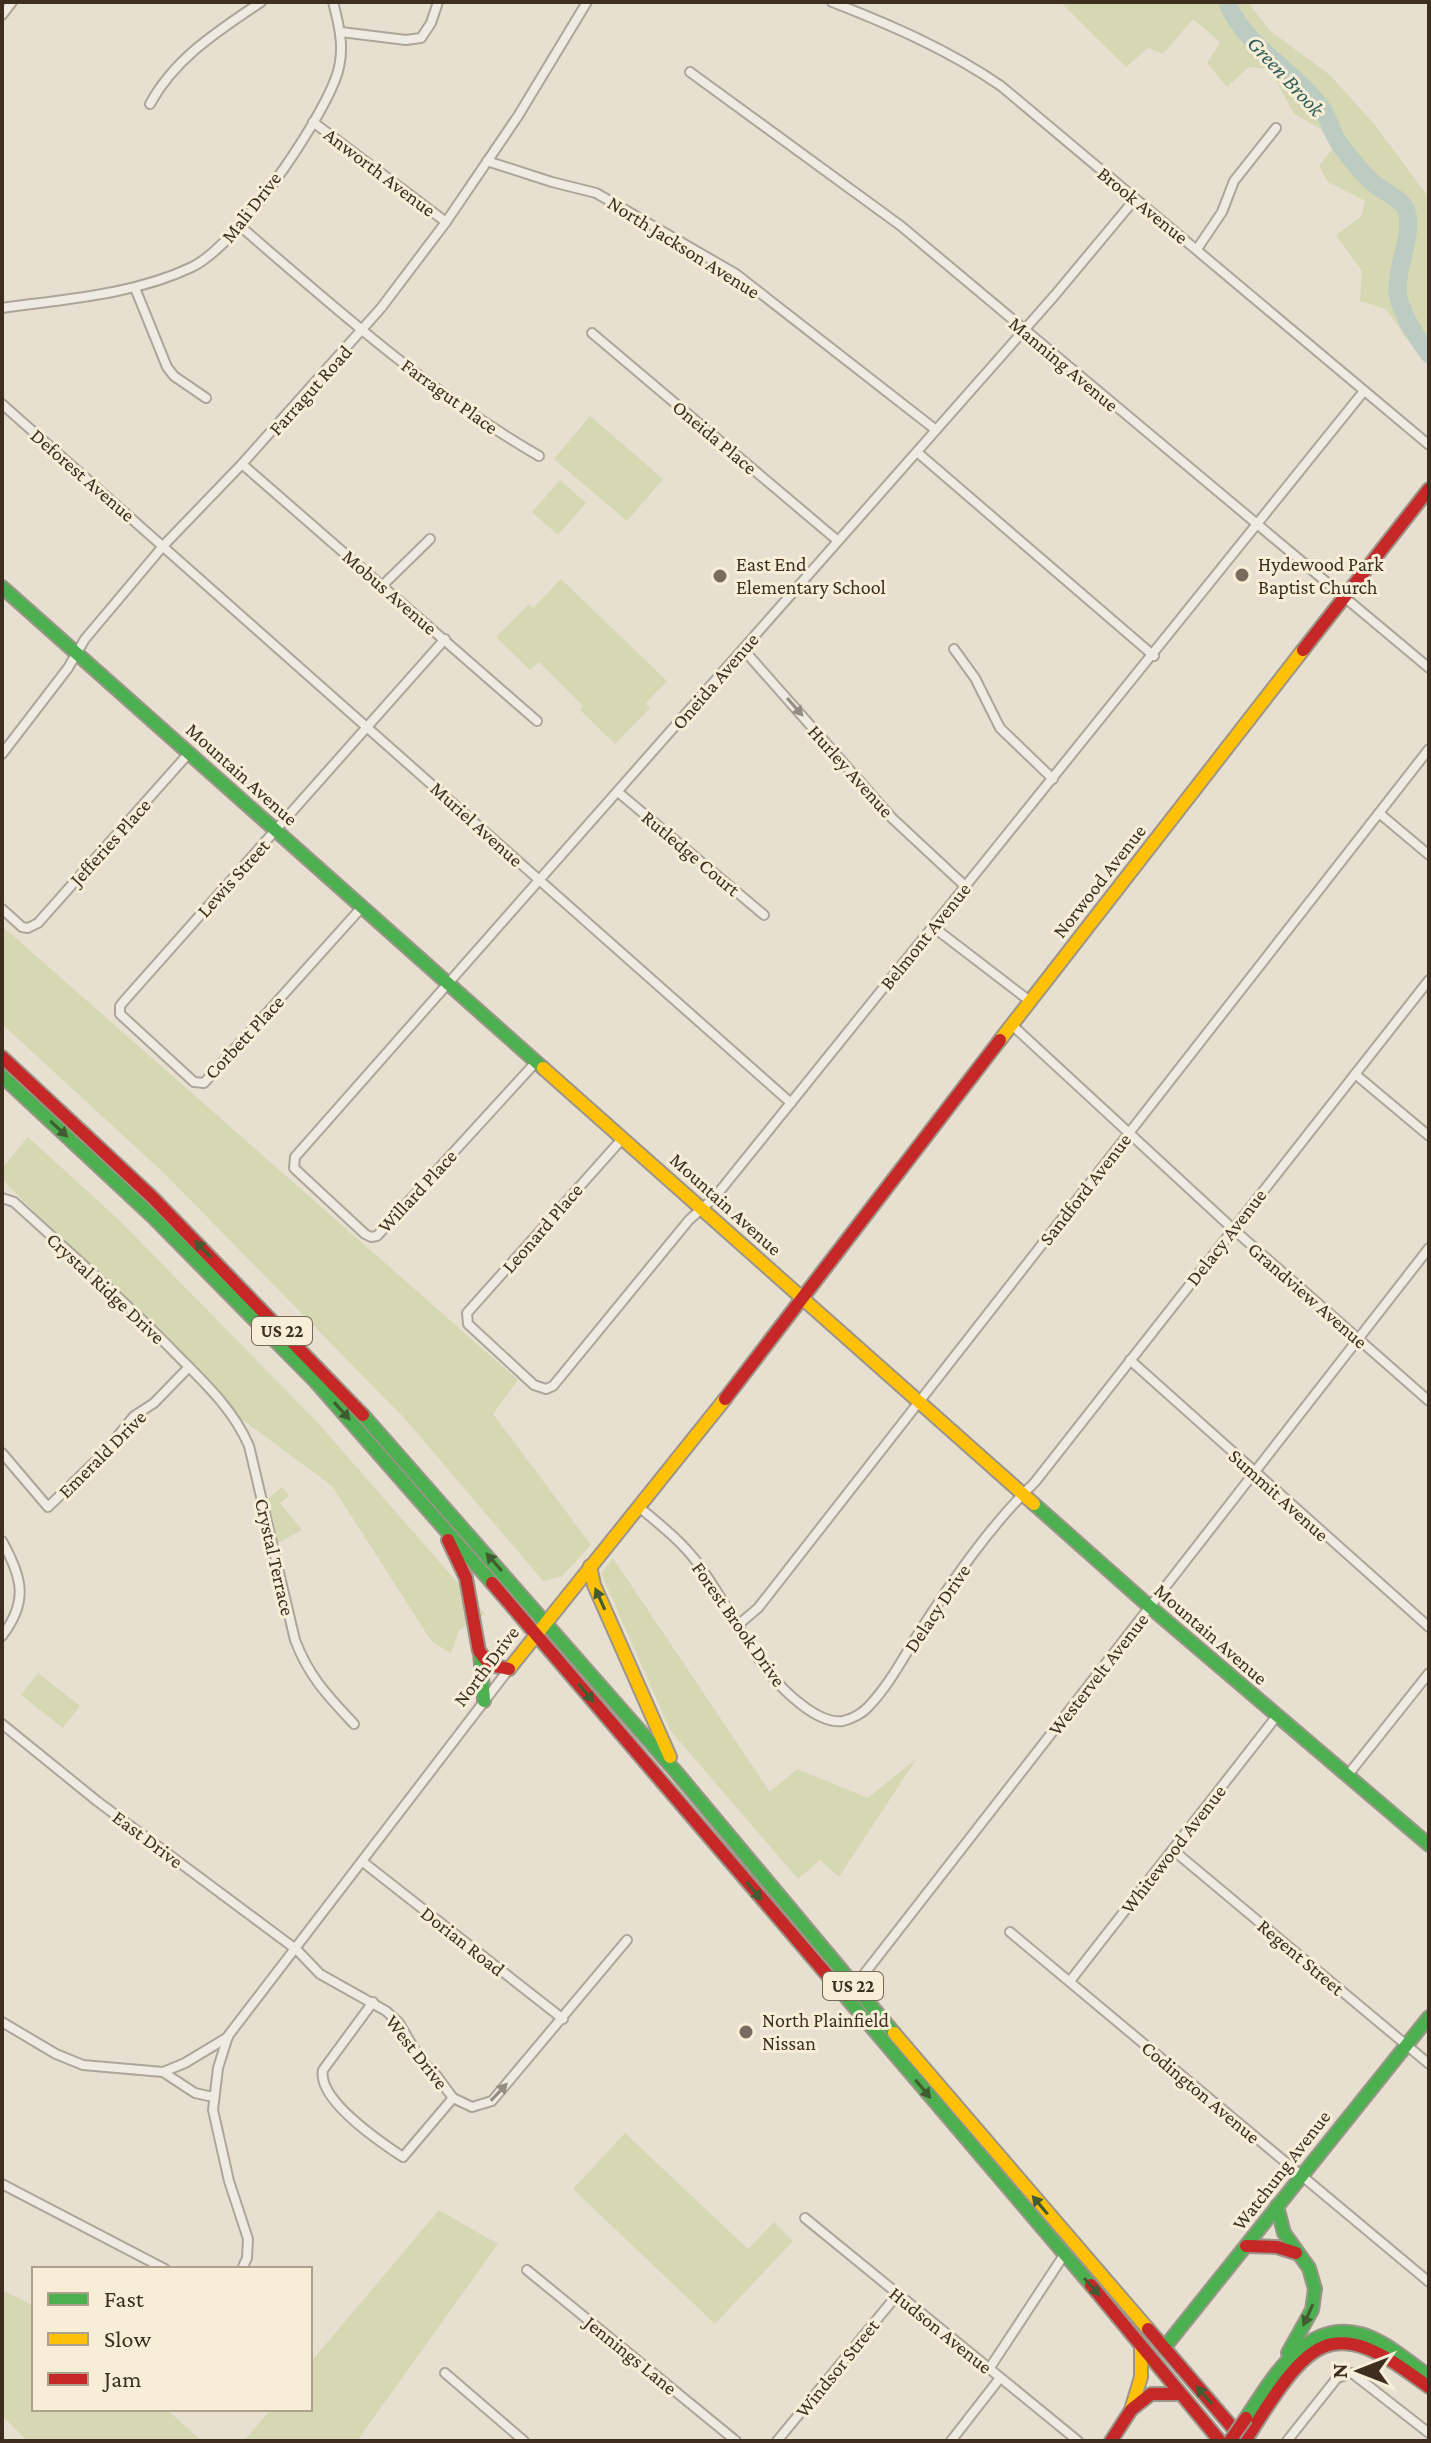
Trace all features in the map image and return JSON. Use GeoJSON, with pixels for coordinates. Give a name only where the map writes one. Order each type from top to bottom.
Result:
{"type":"FeatureCollection","features":[{"type":"Feature","properties":{"kind":"main road","name":"Norwood Avenue"},"geometry":{"type":"LineString","coordinates":[[802,1299],[812,1282],[1429,489]]}},
{"type":"Feature","properties":{"kind":"main road","name":"Mountain Avenue"},"geometry":{"type":"LineString","coordinates":[[2,587],[1150,1607],[1429,1845]]}},
{"type":"Feature","properties":{"kind":"main road","name":"US 22"},"geometry":{"type":"LineString","coordinates":[[2,1057],[152,1197],[350,1400],[677,1773],[854,1987],[1244,2441]]}},
{"type":"Feature","properties":{"kind":"main road","name":"US 22"},"geometry":{"type":"LineString","coordinates":[[2,1076],[153,1217],[256,1320],[437,1517],[1220,2441]]}},
{"type":"Feature","properties":{"kind":"main road","name":"North Drive"},"geometry":{"type":"LineString","coordinates":[[509,1669],[802,1299]]}},
{"type":"Feature","properties":{"kind":"main road"},"geometry":{"type":"LineString","coordinates":[[437,1517],[466,1578],[484,1701]]}},
{"type":"Feature","properties":{"kind":"main road"},"geometry":{"type":"LineString","coordinates":[[590,1566],[594,1585],[677,1773]]}},
{"type":"Feature","properties":{"kind":"main road"},"geometry":{"type":"LineString","coordinates":[[479,1651],[490,1665],[509,1669]]}},
{"type":"Feature","properties":{"kind":"main road","name":"Watchung Avenue"},"geometry":{"type":"LineString","coordinates":[[1164,2348],[1429,2017]]}},
{"type":"Feature","properties":{"kind":"main road"},"geometry":{"type":"LineString","coordinates":[[1244,2441],[1250,2423],[1314,2302],[1312,2274],[1284,2233],[1277,2206]]}},
{"type":"Feature","properties":{"kind":"main road"},"geometry":{"type":"LineString","coordinates":[[1246,2246],[1277,2247],[1296,2253]]}},
{"type":"Feature","properties":{"kind":"main road"},"geometry":{"type":"LineString","coordinates":[[1275,2377],[1305,2343],[1342,2331],[1372,2339],[1429,2376]]}},
{"type":"Feature","properties":{"kind":"main road"},"geometry":{"type":"LineString","coordinates":[[1230,2441],[1250,2423],[1310,2353],[1327,2345],[1346,2343],[1363,2347],[1429,2387]]}},
{"type":"Feature","properties":{"kind":"main road"},"geometry":{"type":"LineString","coordinates":[[1111,2441],[1131,2410],[1141,2377],[1141,2347]]}},
{"type":"Feature","properties":{"kind":"main road"},"geometry":{"type":"LineString","coordinates":[[1131,2410],[1152,2393],[1180,2394]]}},
{"type":"Feature","properties":{"kind":"street"},"geometry":{"type":"LineString","coordinates":[[2,15],[12,2]]}},
{"type":"Feature","properties":{"kind":"street"},"geometry":{"type":"LineString","coordinates":[[150,104],[176,67],[201,43],[261,2]]}},
{"type":"Feature","properties":{"kind":"street","name":"Mali Drive"},"geometry":{"type":"LineString","coordinates":[[2,308],[135,288],[166,279],[215,253],[259,203],[313,122],[336,79],[341,32],[333,2]]}},
{"type":"Feature","properties":{"kind":"street"},"geometry":{"type":"LineString","coordinates":[[341,32],[406,40],[421,38],[431,23],[438,2]]}},
{"type":"Feature","properties":{"kind":"street","name":"Farragut Road"},"geometry":{"type":"LineString","coordinates":[[2,754],[85,639],[164,545],[363,331],[446,222],[518,116],[587,2]]}},
{"type":"Feature","properties":{"kind":"street","name":"Brook Avenue"},"geometry":{"type":"LineString","coordinates":[[832,2],[891,26],[976,69],[1001,86],[1429,445]]}},
{"type":"Feature","properties":{"kind":"street","name":"Manning Avenue"},"geometry":{"type":"LineString","coordinates":[[690,72],[901,226],[1429,668]]}},
{"type":"Feature","properties":{"kind":"street","name":"Anworth Avenue"},"geometry":{"type":"LineString","coordinates":[[313,122],[446,222]]}},
{"type":"Feature","properties":{"kind":"street"},"geometry":{"type":"LineString","coordinates":[[1197,249],[1222,212],[1234,181],[1276,128]]}},
{"type":"Feature","properties":{"kind":"street","name":"North Jackson Avenue"},"geometry":{"type":"LineString","coordinates":[[487,161],[596,193],[736,274],[936,430]]}},
{"type":"Feature","properties":{"kind":"street","name":"Oneida Avenue"},"geometry":{"type":"LineString","coordinates":[[293,1162],[1055,295],[1135,199]]}},
{"type":"Feature","properties":{"kind":"street","name":"Farragut Place"},"geometry":{"type":"LineString","coordinates":[[240,226],[363,331],[485,425],[539,456]]}},
{"type":"Feature","properties":{"kind":"street"},"geometry":{"type":"LineString","coordinates":[[135,288],[167,367],[174,376],[206,398]]}},
{"type":"Feature","properties":{"kind":"street","name":"Oneida Place"},"geometry":{"type":"LineString","coordinates":[[592,333],[838,541]]}},
{"type":"Feature","properties":{"kind":"street","name":"Belmont Avenue"},"geometry":{"type":"LineString","coordinates":[[466,1319],[534,1385],[546,1389],[553,1386],[689,1220],[715,1197],[1154,656],[1364,391]]}},
{"type":"Feature","properties":{"kind":"street","name":"Deforest Avenue"},"geometry":{"type":"LineString","coordinates":[[2,404],[164,545]]}},
{"type":"Feature","properties":{"kind":"street"},"geometry":{"type":"LineString","coordinates":[[917,452],[1154,656]]}},
{"type":"Feature","properties":{"kind":"street","name":"Mobus Avenue"},"geometry":{"type":"LineString","coordinates":[[242,464],[537,721]]}},
{"type":"Feature","properties":{"kind":"street"},"geometry":{"type":"LineString","coordinates":[[382,586],[430,539]]}},
{"type":"Feature","properties":{"kind":"street","name":"Muriel Avenue"},"geometry":{"type":"LineString","coordinates":[[164,545],[791,1103]]}},
{"type":"Feature","properties":{"kind":"street","name":"Lewis Street"},"geometry":{"type":"LineString","coordinates":[[119,1010],[445,639]]}},
{"type":"Feature","properties":{"kind":"street","name":"Hurley Avenue"},"geometry":{"type":"LineString","coordinates":[[743,649],[892,818],[965,886]]}},
{"type":"Feature","properties":{"kind":"street"},"geometry":{"type":"LineString","coordinates":[[954,649],[975,678],[1000,728],[1053,779]]}},
{"type":"Feature","properties":{"kind":"street","name":"Sandford Avenue"},"geometry":{"type":"LineString","coordinates":[[738,1625],[758,1608],[1429,749]]}},
{"type":"Feature","properties":{"kind":"street","name":"Jefferies Place"},"geometry":{"type":"LineString","coordinates":[[2,909],[22,927],[28,928],[38,923],[189,753]]}},
{"type":"Feature","properties":{"kind":"street","name":"Rutledge Court"},"geometry":{"type":"LineString","coordinates":[[618,792],[764,915]]}},
{"type":"Feature","properties":{"kind":"street"},"geometry":{"type":"LineString","coordinates":[[1379,813],[1429,855]]}},
{"type":"Feature","properties":{"kind":"street","name":"Corbett Place"},"geometry":{"type":"LineString","coordinates":[[119,1010],[123,1018],[194,1082],[204,1083],[362,907]]}},
{"type":"Feature","properties":{"kind":"street"},"geometry":{"type":"LineString","coordinates":[[932,926],[1031,1002]]}},
{"type":"Feature","properties":{"kind":"street","name":"Delacy Avenue"},"geometry":{"type":"LineString","coordinates":[[1023,1494],[1429,980]]}},
{"type":"Feature","properties":{"kind":"street","name":"Grandview Avenue"},"geometry":{"type":"LineString","coordinates":[[1012,1025],[1232,1228],[1429,1401]]}},
{"type":"Feature","properties":{"kind":"street","name":"Willard Place"},"geometry":{"type":"LineString","coordinates":[[293,1162],[299,1174],[365,1234],[377,1236],[536,1062]]}},
{"type":"Feature","properties":{"kind":"street"},"geometry":{"type":"LineString","coordinates":[[1355,1074],[1429,1136]]}},
{"type":"Feature","properties":{"kind":"street","name":"Leonard Place"},"geometry":{"type":"LineString","coordinates":[[466,1319],[467,1313],[622,1139]]}},
{"type":"Feature","properties":{"kind":"street","name":"Crystal Ridge Drive"},"geometry":{"type":"LineString","coordinates":[[2,1198],[14,1202],[143,1320],[206,1385]]}},
{"type":"Feature","properties":{"kind":"street","name":"Westervelt Avenue"},"geometry":{"type":"LineString","coordinates":[[854,1987],[1429,1248]]}},
{"type":"Feature","properties":{"kind":"street","name":"Summit Avenue"},"geometry":{"type":"LineString","coordinates":[[1130,1360],[1429,1627]]}},
{"type":"Feature","properties":{"kind":"street","name":"Emerald Drive"},"geometry":{"type":"LineString","coordinates":[[2,1453],[48,1507],[103,1454],[134,1416],[154,1403],[189,1367]]}},
{"type":"Feature","properties":{"kind":"street","name":"Crystal Terrace"},"geometry":{"type":"LineString","coordinates":[[206,1385],[242,1429],[249,1446],[285,1603],[305,1665],[316,1683],[354,1724]]}},
{"type":"Feature","properties":{"kind":"street","name":"Delacy Drive"},"geometry":{"type":"LineString","coordinates":[[850,1719],[866,1710],[888,1684],[952,1582],[1010,1506],[1023,1494]]}},
{"type":"Feature","properties":{"kind":"street","name":"Forest Brook Drive"},"geometry":{"type":"LineString","coordinates":[[639,1507],[685,1548],[771,1675],[800,1704],[834,1721],[850,1719]]}},
{"type":"Feature","properties":{"kind":"street"},"geometry":{"type":"LineString","coordinates":[[2,1541],[17,1570],[21,1588],[14,1618],[2,1636]]}},
{"type":"Feature","properties":{"kind":"street","name":"North Drive"},"geometry":{"type":"LineString","coordinates":[[243,2267],[247,2258],[248,2239],[220,2147],[213,2097],[228,2036],[297,1950],[509,1669]]}},
{"type":"Feature","properties":{"kind":"street"},"geometry":{"type":"LineString","coordinates":[[1347,1776],[1429,1673]]}},
{"type":"Feature","properties":{"kind":"street","name":"Whitewood Avenue"},"geometry":{"type":"LineString","coordinates":[[1070,1981],[1276,1717]]}},
{"type":"Feature","properties":{"kind":"street","name":"East Drive"},"geometry":{"type":"LineString","coordinates":[[2,1724],[97,1801],[297,1950]]}},
{"type":"Feature","properties":{"kind":"street","name":"Regent Street"},"geometry":{"type":"LineString","coordinates":[[1173,1850],[1429,2064]]}},
{"type":"Feature","properties":{"kind":"street","name":"Dorian Road"},"geometry":{"type":"LineString","coordinates":[[363,1862],[563,2019]]}},
{"type":"Feature","properties":{"kind":"street","name":"Codington Avenue"},"geometry":{"type":"LineString","coordinates":[[1010,1932],[1429,2282]]}},
{"type":"Feature","properties":{"kind":"street","name":"West Drive"},"geometry":{"type":"LineString","coordinates":[[297,1950],[320,1974],[373,2002],[399,2023],[422,2062],[453,2098],[472,2107],[492,2101],[627,1940]]}},
{"type":"Feature","properties":{"kind":"street"},"geometry":{"type":"LineString","coordinates":[[373,2002],[323,2070],[322,2076],[330,2098],[403,2157],[453,2098]]}},
{"type":"Feature","properties":{"kind":"street"},"geometry":{"type":"LineString","coordinates":[[2,2022],[56,2054],[83,2065],[163,2072],[185,2063],[228,2036]]}},
{"type":"Feature","properties":{"kind":"street"},"geometry":{"type":"LineString","coordinates":[[163,2072],[195,2093],[213,2097]]}},
{"type":"Feature","properties":{"kind":"street"},"geometry":{"type":"LineString","coordinates":[[2,2184],[161,2267]]}},
{"type":"Feature","properties":{"kind":"street","name":"Hudson Avenue"},"geometry":{"type":"LineString","coordinates":[[805,2218],[1078,2441]]}},
{"type":"Feature","properties":{"kind":"street"},"geometry":{"type":"LineString","coordinates":[[989,2369],[1064,2255]]}},
{"type":"Feature","properties":{"kind":"street","name":"Jennings Lane"},"geometry":{"type":"LineString","coordinates":[[527,2270],[736,2441]]}},
{"type":"Feature","properties":{"kind":"street","name":"Windsor Street"},"geometry":{"type":"LineString","coordinates":[[777,2441],[897,2295]]}},
{"type":"Feature","properties":{"kind":"street"},"geometry":{"type":"LineString","coordinates":[[445,2373],[524,2441]]}},
{"type":"Feature","properties":{"kind":"street"},"geometry":{"type":"LineString","coordinates":[[1287,2441],[1337,2378],[1352,2373],[1429,2433]]}},
{"type":"Feature","properties":{"kind":"street"},"geometry":{"type":"LineString","coordinates":[[951,2441],[1000,2378]]}},
{"type":"Feature","properties":{"kind":"green space"},"geometry":{"type":"Polygon","coordinates":[[[1060,2],[1248,2],[1269,30],[1330,75],[1375,125],[1429,198],[1429,316],[1426,337],[1406,338],[1386,309],[1360,301],[1362,271],[1336,235],[1361,217],[1365,201],[1328,182],[1319,166],[1333,148],[1321,129],[1294,114],[1270,69],[1249,67],[1227,87],[1207,63],[1220,42],[1193,19],[1163,54],[1148,48],[1126,67],[1060,2]]]}},
{"type":"Feature","properties":{"kind":"green space"},"geometry":{"type":"Polygon","coordinates":[[[590,416],[663,479],[627,521],[554,459],[590,416]]]}},
{"type":"Feature","properties":{"kind":"green space"},"geometry":{"type":"Polygon","coordinates":[[[560,480],[586,503],[558,535],[532,512],[560,480]]]}},
{"type":"Feature","properties":{"kind":"green space"},"geometry":{"type":"Polygon","coordinates":[[[561,579],[667,681],[646,703],[650,708],[615,744],[580,710],[583,706],[539,662],[530,670],[496,637],[529,604],[533,608],[561,579]]]}},
{"type":"Feature","properties":{"kind":"green space"},"geometry":{"type":"Polygon","coordinates":[[[2,926],[518,1380],[493,1414],[591,1545],[562,1576],[543,1581],[406,1420],[165,1174],[2,1024],[2,926]]]}},
{"type":"Feature","properties":{"kind":"green space"},"geometry":{"type":"Polygon","coordinates":[[[28,1137],[120,1221],[318,1423],[485,1614],[459,1630],[451,1653],[432,1642],[332,1486],[236,1415],[2,1179],[2,1168],[28,1137]]]}},
{"type":"Feature","properties":{"kind":"green space"},"geometry":{"type":"Polygon","coordinates":[[[282,1487],[289,1496],[280,1503],[302,1530],[278,1543],[266,1501],[282,1487]]]}},
{"type":"Feature","properties":{"kind":"green space"},"geometry":{"type":"Polygon","coordinates":[[[613,1558],[770,1792],[797,1769],[868,1798],[917,1758],[839,1877],[820,1860],[798,1879],[670,1730],[601,1573],[613,1558]]]}},
{"type":"Feature","properties":{"kind":"green space"},"geometry":{"type":"Polygon","coordinates":[[[38,1673],[80,1706],[63,1728],[21,1695],[38,1673]]]}},
{"type":"Feature","properties":{"kind":"green space"},"geometry":{"type":"Polygon","coordinates":[[[625,2133],[748,2249],[774,2222],[793,2241],[715,2324],[573,2189],[625,2133]]]}},
{"type":"Feature","properties":{"kind":"green space"},"geometry":{"type":"Polygon","coordinates":[[[439,2210],[498,2244],[357,2441],[244,2441],[269,2411],[312,2411],[312,2361],[439,2210]]]}},
{"type":"Feature","properties":{"kind":"green space"},"geometry":{"type":"Polygon","coordinates":[[[2,2290],[32,2305],[32,2411],[168,2411],[202,2441],[27,2441],[2,2415],[2,2290]]]}},
{"type":"Feature","properties":{"kind":"waterway","name":"Green Brook"},"geometry":{"type":"LineString","coordinates":[[1227,2],[1246,33],[1312,96],[1358,167],[1374,184],[1404,206],[1408,225],[1398,295],[1406,319],[1429,354]]}},
{"type":"Feature","properties":{"kind":"traffic: fast"},"geometry":{"type":"LineString","coordinates":[[2,587],[543,1068]]}},
{"type":"Feature","properties":{"kind":"traffic: fast"},"geometry":{"type":"LineString","coordinates":[[2,1076],[153,1217],[315,1381],[492,1583]]}},
{"type":"Feature","properties":{"kind":"traffic: fast"},"geometry":{"type":"LineString","coordinates":[[363,1415],[677,1773],[894,2033]]}},
{"type":"Feature","properties":{"kind":"traffic: fast"},"geometry":{"type":"LineString","coordinates":[[1034,1504],[1429,1845]]}},
{"type":"Feature","properties":{"kind":"traffic: fast"},"geometry":{"type":"LineString","coordinates":[[480,1652],[484,1701]]}},
{"type":"Feature","properties":{"kind":"traffic: fast"},"geometry":{"type":"LineString","coordinates":[[834,1983],[1091,2285]]}},
{"type":"Feature","properties":{"kind":"traffic: fast"},"geometry":{"type":"LineString","coordinates":[[1164,2348],[1429,2017]]}},
{"type":"Feature","properties":{"kind":"traffic: fast"},"geometry":{"type":"LineString","coordinates":[[1277,2206],[1284,2233],[1309,2268],[1315,2289],[1312,2310],[1288,2353]]}},
{"type":"Feature","properties":{"kind":"traffic: fast"},"geometry":{"type":"LineString","coordinates":[[1246,2418],[1279,2370],[1307,2344],[1323,2335],[1341,2332],[1370,2337],[1429,2376]]}},
{"type":"Feature","properties":{"kind":"traffic: slow"},"geometry":{"type":"LineString","coordinates":[[1000,1040],[1303,650]]}},
{"type":"Feature","properties":{"kind":"traffic: slow"},"geometry":{"type":"LineString","coordinates":[[543,1068],[1034,1504]]}},
{"type":"Feature","properties":{"kind":"traffic: slow"},"geometry":{"type":"LineString","coordinates":[[509,1669],[725,1399]]}},
{"type":"Feature","properties":{"kind":"traffic: slow"},"geometry":{"type":"LineString","coordinates":[[590,1566],[594,1585],[670,1757]]}},
{"type":"Feature","properties":{"kind":"traffic: slow"},"geometry":{"type":"LineString","coordinates":[[894,2033],[1148,2329]]}},
{"type":"Feature","properties":{"kind":"traffic: slow"},"geometry":{"type":"LineString","coordinates":[[1131,2410],[1141,2377],[1141,2347]]}},
{"type":"Feature","properties":{"kind":"traffic: jam"},"geometry":{"type":"LineString","coordinates":[[1303,650],[1429,489]]}},
{"type":"Feature","properties":{"kind":"traffic: jam"},"geometry":{"type":"LineString","coordinates":[[725,1399],[1000,1040]]}},
{"type":"Feature","properties":{"kind":"traffic: jam"},"geometry":{"type":"LineString","coordinates":[[2,1057],[152,1197],[363,1415]]}},
{"type":"Feature","properties":{"kind":"traffic: jam"},"geometry":{"type":"LineString","coordinates":[[448,1540],[466,1578],[479,1651],[490,1665],[509,1669]]}},
{"type":"Feature","properties":{"kind":"traffic: jam"},"geometry":{"type":"LineString","coordinates":[[492,1583],[834,1983]]}},
{"type":"Feature","properties":{"kind":"traffic: jam"},"geometry":{"type":"LineString","coordinates":[[1246,2246],[1277,2247],[1296,2253]]}},
{"type":"Feature","properties":{"kind":"traffic: jam"},"geometry":{"type":"LineString","coordinates":[[1091,2285],[1220,2441]]}},
{"type":"Feature","properties":{"kind":"traffic: jam"},"geometry":{"type":"LineString","coordinates":[[1148,2329],[1244,2441]]}},
{"type":"Feature","properties":{"kind":"traffic: jam"},"geometry":{"type":"LineString","coordinates":[[1245,2441],[1290,2375],[1312,2353],[1328,2345],[1344,2343],[1366,2348],[1429,2387]]}},
{"type":"Feature","properties":{"kind":"traffic: jam"},"geometry":{"type":"LineString","coordinates":[[1132,2409],[1151,2394],[1180,2394]]}},
{"type":"Feature","properties":{"kind":"traffic: jam"},"geometry":{"type":"LineString","coordinates":[[1111,2441],[1131,2410]]}},
{"type":"Feature","properties":{"kind":"traffic: jam"},"geometry":{"type":"LineString","coordinates":[[1230,2441],[1246,2418]]}},
{"type":"Feature","properties":{"kind":"place","name":"Hydewood Park Baptist Church"},"geometry":{"type":"Point","coordinates":[1242,575]}},
{"type":"Feature","properties":{"kind":"place","name":"East End Elementary School"},"geometry":{"type":"Point","coordinates":[720,576]}},
{"type":"Feature","properties":{"kind":"place","name":"North Plainfield Nissan"},"geometry":{"type":"Point","coordinates":[746,2032]}}]}
